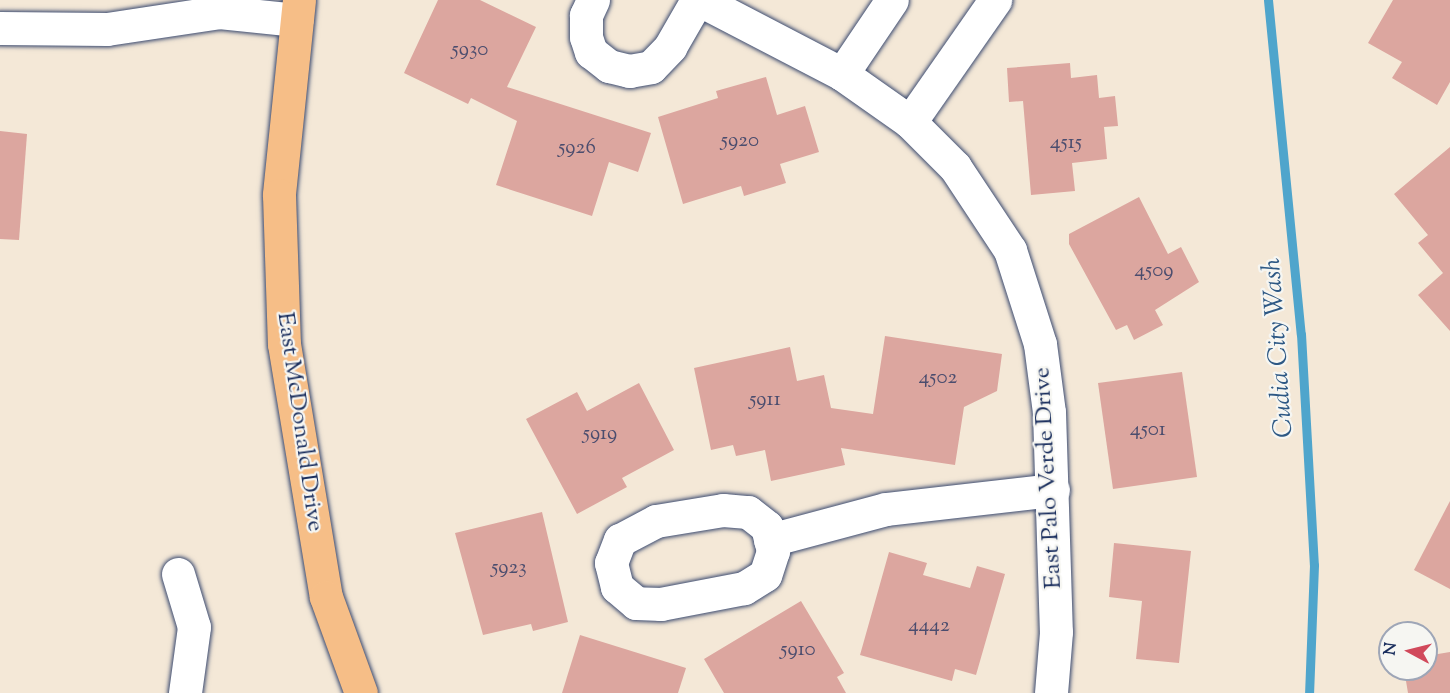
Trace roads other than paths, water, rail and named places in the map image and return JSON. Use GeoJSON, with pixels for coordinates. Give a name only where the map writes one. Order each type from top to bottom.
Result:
{"type":"FeatureCollection","features":[{"type":"Feature","properties":{"kind":"main road","name":"East McDonald Drive"},"geometry":{"type":"LineString","coordinates":[[298,10],[279,195],[284,344],[326,597],[361,693]]}},
{"type":"Feature","properties":{"kind":"street"},"geometry":{"type":"LineString","coordinates":[[593,0],[586,15],[586,37],[591,52],[609,66],[630,71],[651,67],[670,47],[699,0]]}},
{"type":"Feature","properties":{"kind":"street","name":"East Palo Verde Drive"},"geometry":{"type":"LineString","coordinates":[[699,0],[842,74],[910,122],[955,167],[1010,250],[1040,344],[1053,490],[1056,632],[1051,693]]}},
{"type":"Feature","properties":{"kind":"street"},"geometry":{"type":"LineString","coordinates":[[842,74],[892,0]]}},
{"type":"Feature","properties":{"kind":"street"},"geometry":{"type":"LineString","coordinates":[[910,122],[995,0]]}},
{"type":"Feature","properties":{"kind":"street"},"geometry":{"type":"LineString","coordinates":[[0,28],[106,29],[219,12],[298,10]]}},
{"type":"Feature","properties":{"kind":"street"},"geometry":{"type":"LineString","coordinates":[[771,540],[886,509],[1053,490]]}},
{"type":"Feature","properties":{"kind":"street"},"geometry":{"type":"LineString","coordinates":[[748,512],[767,527],[771,540],[773,551],[765,574],[744,588],[661,604],[636,603],[617,587],[611,563],[620,540],[634,531],[687,514],[748,512]]}},
{"type":"Feature","properties":{"kind":"street"},"geometry":{"type":"LineString","coordinates":[[178,574],[194,627],[186,693]]}},
{"type":"Feature","properties":{"kind":"waterway","name":"Cudia City Wash"},"geometry":{"type":"LineString","coordinates":[[1268,0],[1301,334],[1314,565],[1309,693]]}}]}
